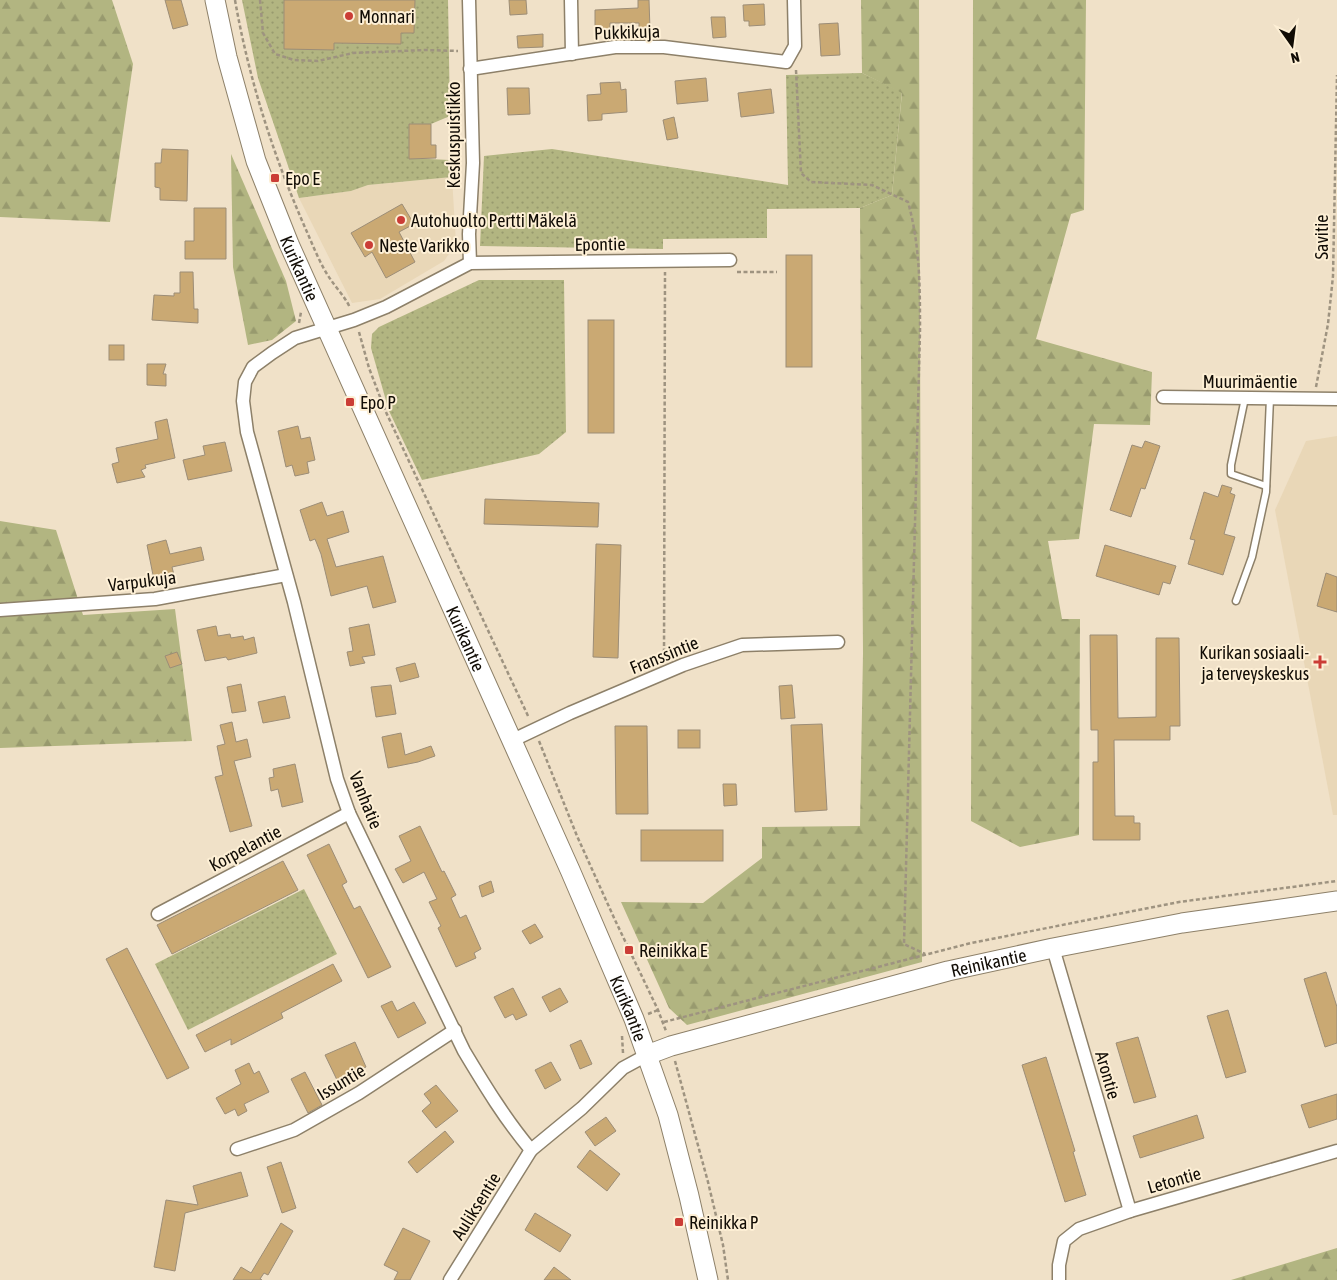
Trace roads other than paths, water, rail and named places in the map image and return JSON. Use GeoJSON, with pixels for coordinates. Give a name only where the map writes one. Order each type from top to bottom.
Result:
{"type":"FeatureCollection","features":[{"type":"Feature","properties":{"kind":"street","name":"Kurikantie"},"geometry":{"type":"LineString","coordinates":[[215,0],[227,57],[256,161],[289,244],[570,870],[634,1020],[670,1124],[690,1196],[708,1280]]}},
{"type":"Feature","properties":{"kind":"street","name":"Keskuspuistikko"},"geometry":{"type":"LineString","coordinates":[[469,0],[473,163],[469,234],[470,263]]}},
{"type":"Feature","properties":{"kind":"street"},"geometry":{"type":"LineString","coordinates":[[571,0],[572,54]]}},
{"type":"Feature","properties":{"kind":"street","name":"Pukkikuja"},"geometry":{"type":"LineString","coordinates":[[470,69],[615,47],[664,47],[786,62],[795,46],[794,0]]}},
{"type":"Feature","properties":{"kind":"street"},"geometry":{"type":"LineString","coordinates":[[327,328],[354,320],[386,307],[470,263]]}},
{"type":"Feature","properties":{"kind":"street","name":"Epontie"},"geometry":{"type":"LineString","coordinates":[[470,263],[730,266]]}},
{"type":"Feature","properties":{"kind":"street","name":"Vanhatie"},"geometry":{"type":"LineString","coordinates":[[327,328],[295,338],[254,367],[245,382],[243,401],[247,432],[286,574],[337,779],[349,813],[454,1030],[487,1089],[513,1129],[531,1150]]}},
{"type":"Feature","properties":{"kind":"street","name":"Muurimäentie"},"geometry":{"type":"LineString","coordinates":[[1163,397],[1337,399]]}},
{"type":"Feature","properties":{"kind":"street","name":"Varpukuja"},"geometry":{"type":"LineString","coordinates":[[0,610],[155,599],[286,574]]}},
{"type":"Feature","properties":{"kind":"street","name":"Franssintie"},"geometry":{"type":"LineString","coordinates":[[511,741],[570,713],[664,673],[742,645],[838,642]]}},
{"type":"Feature","properties":{"kind":"street","name":"Korpelantie"},"geometry":{"type":"LineString","coordinates":[[158,914],[349,813]]}},
{"type":"Feature","properties":{"kind":"street","name":"Reinikantie"},"geometry":{"type":"LineString","coordinates":[[647,1055],[671,1046],[948,971],[1182,923],[1337,901]]}},
{"type":"Feature","properties":{"kind":"street","name":"Arontie"},"geometry":{"type":"LineString","coordinates":[[1053,948],[1130,1211]]}},
{"type":"Feature","properties":{"kind":"street","name":"Issuntie"},"geometry":{"type":"LineString","coordinates":[[237,1149],[294,1130],[359,1093],[454,1030]]}},
{"type":"Feature","properties":{"kind":"street"},"geometry":{"type":"LineString","coordinates":[[531,1150],[582,1108],[624,1068],[647,1055]]}},
{"type":"Feature","properties":{"kind":"street","name":"Auliksentie"},"geometry":{"type":"LineString","coordinates":[[450,1280],[531,1150]]}},
{"type":"Feature","properties":{"kind":"street","name":"Letontie"},"geometry":{"type":"LineString","coordinates":[[1059,1280],[1059,1265],[1064,1241],[1079,1229],[1130,1211],[1337,1151]]}},
{"type":"Feature","properties":{"kind":"lane"},"geometry":{"type":"LineString","coordinates":[[1245,398],[1231,465],[1231,474],[1266,486]]}},
{"type":"Feature","properties":{"kind":"lane"},"geometry":{"type":"LineString","coordinates":[[1236,601],[1252,557],[1266,486],[1270,398]]}},
{"type":"Feature","properties":{"kind":"place","name":"Monnari"},"geometry":{"type":"Point","coordinates":[349,16]}},
{"type":"Feature","properties":{"kind":"place","name":"Epo E"},"geometry":{"type":"Point","coordinates":[275,178]}},
{"type":"Feature","properties":{"kind":"place","name":"Autohuolto Pertti Mäkelä"},"geometry":{"type":"Point","coordinates":[401,220]}},
{"type":"Feature","properties":{"kind":"place","name":"Neste Varikko"},"geometry":{"type":"Point","coordinates":[369,245]}},
{"type":"Feature","properties":{"kind":"place","name":"Epo P"},"geometry":{"type":"Point","coordinates":[350,402]}},
{"type":"Feature","properties":{"kind":"place","name":"Kurikan sosiaali- ja terveyskeskus"},"geometry":{"type":"Point","coordinates":[1320,662]}},
{"type":"Feature","properties":{"kind":"place","name":"Reinikka E"},"geometry":{"type":"Point","coordinates":[629,950]}},
{"type":"Feature","properties":{"kind":"place","name":"Reinikka P"},"geometry":{"type":"Point","coordinates":[679,1222]}}]}
